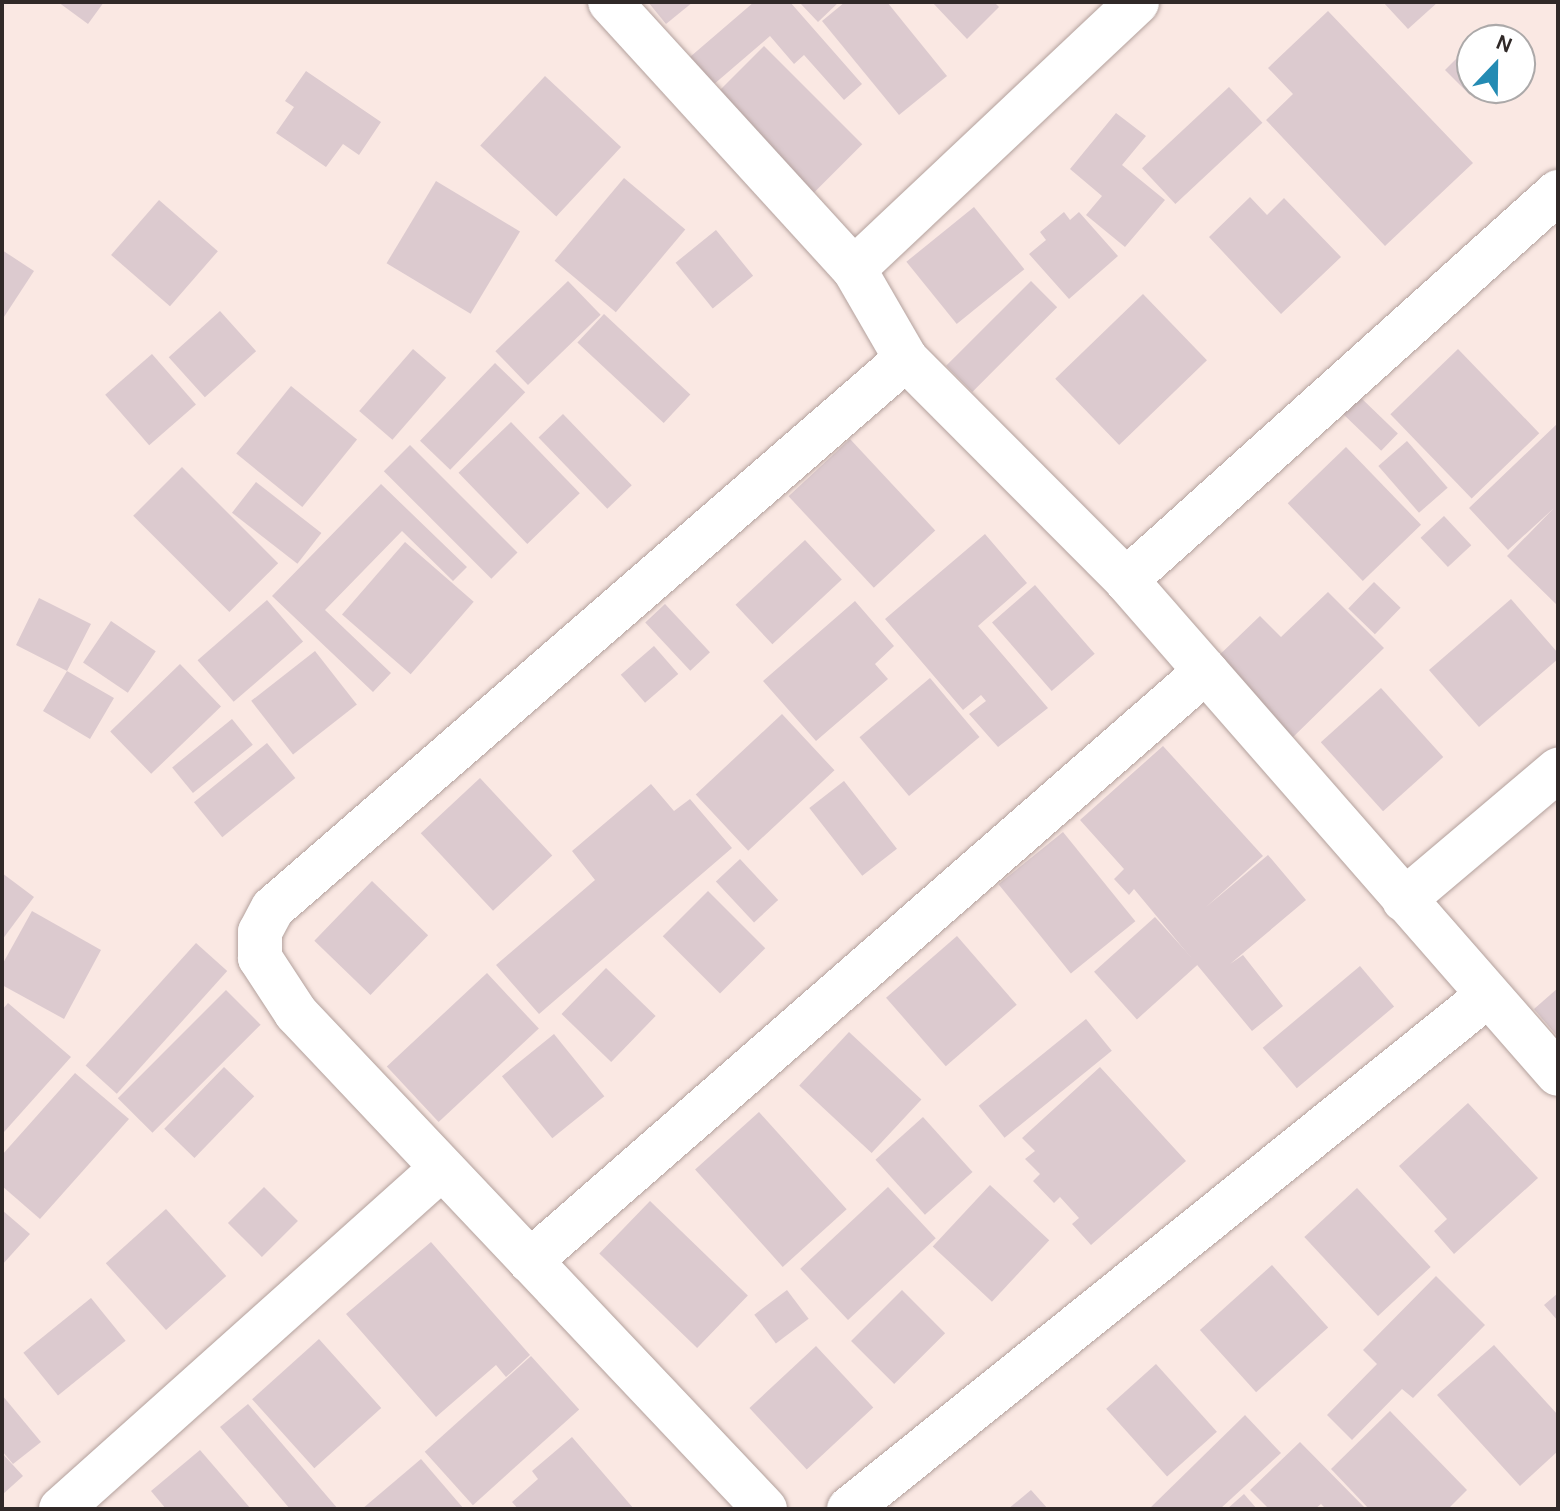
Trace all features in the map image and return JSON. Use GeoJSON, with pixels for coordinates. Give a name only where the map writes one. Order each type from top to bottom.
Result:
{"type":"FeatureCollection","features":[{"type":"Feature","properties":{"kind":"street"},"geometry":{"type":"LineString","coordinates":[[610,2],[854,269],[906,359],[1126,580],[1558,1074]]}},
{"type":"Feature","properties":{"kind":"street"},"geometry":{"type":"LineString","coordinates":[[854,269],[1137,2]]}},
{"type":"Feature","properties":{"kind":"street"},"geometry":{"type":"LineString","coordinates":[[1126,580],[1558,192]]}},
{"type":"Feature","properties":{"kind":"street"},"geometry":{"type":"LineString","coordinates":[[765,1509],[296,1013],[260,958],[260,932],[273,908],[906,359]]}},
{"type":"Feature","properties":{"kind":"street"},"geometry":{"type":"LineString","coordinates":[[530,1261],[1206,671]]}},
{"type":"Feature","properties":{"kind":"street"},"geometry":{"type":"LineString","coordinates":[[1404,900],[1558,770]]}},
{"type":"Feature","properties":{"kind":"street"},"geometry":{"type":"LineString","coordinates":[[849,1509],[1487,996]]}},
{"type":"Feature","properties":{"kind":"street"},"geometry":{"type":"LineString","coordinates":[[61,1509],[442,1168]]}},
{"type":"Feature","properties":{"kind":"building"},"geometry":{"type":"Polygon","coordinates":[[[58,2],[104,2],[88,24],[58,2]]]}},
{"type":"Feature","properties":{"kind":"building"},"geometry":{"type":"Polygon","coordinates":[[[648,2],[693,2],[666,24],[648,2]]]}},
{"type":"Feature","properties":{"kind":"building"},"geometry":{"type":"Polygon","coordinates":[[[754,2],[790,2],[862,84],[844,100],[804,55],[794,64],[770,36],[706,91],[683,63],[754,2]]]}},
{"type":"Feature","properties":{"kind":"building"},"geometry":{"type":"Polygon","coordinates":[[[799,2],[839,2],[818,22],[799,2]]]}},
{"type":"Feature","properties":{"kind":"building"},"geometry":{"type":"Polygon","coordinates":[[[845,2],[887,2],[947,76],[899,115],[822,21],[845,2]]]}},
{"type":"Feature","properties":{"kind":"building"},"geometry":{"type":"Polygon","coordinates":[[[932,2],[994,2],[999,7],[967,39],[932,2]]]}},
{"type":"Feature","properties":{"kind":"building"},"geometry":{"type":"Polygon","coordinates":[[[1383,2],[1438,2],[1408,29],[1383,2]]]}},
{"type":"Feature","properties":{"kind":"building"},"geometry":{"type":"Polygon","coordinates":[[[1328,11],[1473,163],[1385,246],[1266,120],[1293,94],[1268,68],[1328,11]]]}},
{"type":"Feature","properties":{"kind":"building"},"geometry":{"type":"Polygon","coordinates":[[[764,46],[862,144],[809,198],[710,100],[764,46]]]}},
{"type":"Feature","properties":{"kind":"building"},"geometry":{"type":"Polygon","coordinates":[[[1456,59],[1456,81],[1445,70],[1456,59]]]}},
{"type":"Feature","properties":{"kind":"building"},"geometry":{"type":"Polygon","coordinates":[[[306,71],[381,122],[359,155],[343,144],[326,167],[276,133],[294,107],[285,101],[306,71]]]}},
{"type":"Feature","properties":{"kind":"building"},"geometry":{"type":"Polygon","coordinates":[[[545,76],[621,147],[556,216],[480,145],[545,76]]]}},
{"type":"Feature","properties":{"kind":"building"},"geometry":{"type":"Polygon","coordinates":[[[1229,87],[1262,123],[1175,204],[1142,168],[1229,87]]]}},
{"type":"Feature","properties":{"kind":"building"},"geometry":{"type":"Polygon","coordinates":[[[1116,113],[1146,136],[1122,165],[1165,200],[1125,247],[1086,215],[1102,196],[1070,169],[1116,113]]]}},
{"type":"Feature","properties":{"kind":"building"},"geometry":{"type":"Polygon","coordinates":[[[624,178],[685,229],[616,312],[555,261],[624,178]]]}},
{"type":"Feature","properties":{"kind":"building"},"geometry":{"type":"Polygon","coordinates":[[[436,181],[520,231],[471,314],[387,263],[436,181]]]}},
{"type":"Feature","properties":{"kind":"building"},"geometry":{"type":"Polygon","coordinates":[[[1250,197],[1267,215],[1284,198],[1341,257],[1281,314],[1209,237],[1250,197]]]}},
{"type":"Feature","properties":{"kind":"building"},"geometry":{"type":"Polygon","coordinates":[[[159,200],[218,251],[170,306],[111,255],[159,200]]]}},
{"type":"Feature","properties":{"kind":"building"},"geometry":{"type":"Polygon","coordinates":[[[974,207],[1024,269],[957,324],[906,262],[974,207]]]}},
{"type":"Feature","properties":{"kind":"building"},"geometry":{"type":"Polygon","coordinates":[[[1064,212],[1070,220],[1079,212],[1118,256],[1069,299],[1029,254],[1046,240],[1040,232],[1064,212]]]}},
{"type":"Feature","properties":{"kind":"building"},"geometry":{"type":"Polygon","coordinates":[[[716,230],[753,276],[713,309],[676,263],[716,230]]]}},
{"type":"Feature","properties":{"kind":"building"},"geometry":{"type":"Polygon","coordinates":[[[2,250],[34,271],[2,320],[2,250]]]}},
{"type":"Feature","properties":{"kind":"building"},"geometry":{"type":"Polygon","coordinates":[[[568,281],[601,315],[528,385],[495,351],[568,281]]]}},
{"type":"Feature","properties":{"kind":"building"},"geometry":{"type":"Polygon","coordinates":[[[1031,281],[1057,307],[972,392],[946,366],[1031,281]]]}},
{"type":"Feature","properties":{"kind":"building"},"geometry":{"type":"Polygon","coordinates":[[[1143,294],[1207,360],[1119,445],[1055,379],[1143,294]]]}},
{"type":"Feature","properties":{"kind":"building"},"geometry":{"type":"Polygon","coordinates":[[[220,311],[256,351],[205,397],[169,357],[220,311]]]}},
{"type":"Feature","properties":{"kind":"building"},"geometry":{"type":"Polygon","coordinates":[[[604,314],[690,394],[664,423],[577,343],[604,314]]]}},
{"type":"Feature","properties":{"kind":"building"},"geometry":{"type":"Polygon","coordinates":[[[413,349],[446,378],[392,440],[359,411],[413,349]]]}},
{"type":"Feature","properties":{"kind":"building"},"geometry":{"type":"Polygon","coordinates":[[[1458,349],[1539,433],[1472,498],[1390,414],[1458,349]]]}},
{"type":"Feature","properties":{"kind":"building"},"geometry":{"type":"Polygon","coordinates":[[[152,354],[196,405],[149,445],[105,395],[152,354]]]}},
{"type":"Feature","properties":{"kind":"building"},"geometry":{"type":"Polygon","coordinates":[[[495,363],[525,392],[450,470],[420,441],[495,363]]]}},
{"type":"Feature","properties":{"kind":"building"},"geometry":{"type":"Polygon","coordinates":[[[291,386],[357,439],[302,507],[236,454],[291,386]]]}},
{"type":"Feature","properties":{"kind":"building"},"geometry":{"type":"Polygon","coordinates":[[[1359,396],[1398,434],[1381,451],[1342,413],[1359,396]]]}},
{"type":"Feature","properties":{"kind":"building"},"geometry":{"type":"Polygon","coordinates":[[[563,414],[632,485],[607,509],[539,438],[563,414]]]}},
{"type":"Feature","properties":{"kind":"building"},"geometry":{"type":"Polygon","coordinates":[[[511,422],[580,493],[527,544],[458,473],[511,422]]]}},
{"type":"Feature","properties":{"kind":"building"},"geometry":{"type":"Polygon","coordinates":[[[1558,423],[1558,606],[1507,556],[1554,508],[1508,550],[1469,508],[1558,423]]]}},
{"type":"Feature","properties":{"kind":"building"},"geometry":{"type":"Polygon","coordinates":[[[850,439],[935,530],[874,588],[789,496],[850,439]]]}},
{"type":"Feature","properties":{"kind":"building"},"geometry":{"type":"Polygon","coordinates":[[[1407,441],[1448,488],[1419,513],[1378,466],[1407,441]]]}},
{"type":"Feature","properties":{"kind":"building"},"geometry":{"type":"Polygon","coordinates":[[[410,445],[517,552],[491,579],[384,471],[410,445]]]}},
{"type":"Feature","properties":{"kind":"building"},"geometry":{"type":"Polygon","coordinates":[[[1346,447],[1421,525],[1363,581],[1288,503],[1346,447]]]}},
{"type":"Feature","properties":{"kind":"building"},"geometry":{"type":"Polygon","coordinates":[[[182,467],[278,563],[229,612],[133,516],[182,467]]]}},
{"type":"Feature","properties":{"kind":"building"},"geometry":{"type":"Polygon","coordinates":[[[256,482],[321,533],[297,564],[232,513],[256,482]]]}},
{"type":"Feature","properties":{"kind":"building"},"geometry":{"type":"Polygon","coordinates":[[[381,484],[467,567],[453,581],[402,531],[325,610],[391,673],[373,692],[272,596],[381,484]]]}},
{"type":"Feature","properties":{"kind":"building"},"geometry":{"type":"Polygon","coordinates":[[[1444,516],[1471,545],[1448,567],[1421,538],[1444,516]]]}},
{"type":"Feature","properties":{"kind":"building"},"geometry":{"type":"Polygon","coordinates":[[[985,534],[1027,583],[978,626],[1048,708],[998,747],[969,714],[986,701],[981,695],[963,710],[885,619],[985,534]]]}},
{"type":"Feature","properties":{"kind":"building"},"geometry":{"type":"Polygon","coordinates":[[[805,540],[842,579],[772,644],[736,605],[805,540]]]}},
{"type":"Feature","properties":{"kind":"building"},"geometry":{"type":"Polygon","coordinates":[[[405,542],[474,602],[411,674],[342,614],[405,542]]]}},
{"type":"Feature","properties":{"kind":"building"},"geometry":{"type":"Polygon","coordinates":[[[1374,582],[1401,608],[1375,634],[1348,609],[1374,582]]]}},
{"type":"Feature","properties":{"kind":"building"},"geometry":{"type":"Polygon","coordinates":[[[1035,585],[1095,654],[1052,691],[992,622],[1035,585]]]}},
{"type":"Feature","properties":{"kind":"building"},"geometry":{"type":"Polygon","coordinates":[[[1328,592],[1384,648],[1289,741],[1211,663],[1260,616],[1281,637],[1328,592]]]}},
{"type":"Feature","properties":{"kind":"building"},"geometry":{"type":"Polygon","coordinates":[[[39,598],[91,624],[67,671],[16,645],[39,598]]]}},
{"type":"Feature","properties":{"kind":"building"},"geometry":{"type":"Polygon","coordinates":[[[1511,599],[1558,653],[1558,659],[1479,727],[1429,670],[1511,599]]]}},
{"type":"Feature","properties":{"kind":"building"},"geometry":{"type":"Polygon","coordinates":[[[267,600],[303,642],[234,702],[198,660],[267,600]]]}},
{"type":"Feature","properties":{"kind":"building"},"geometry":{"type":"Polygon","coordinates":[[[855,601],[894,646],[875,664],[888,679],[816,741],[763,681],[855,601]]]}},
{"type":"Feature","properties":{"kind":"building"},"geometry":{"type":"Polygon","coordinates":[[[665,604],[710,652],[690,671],[645,622],[665,604]]]}},
{"type":"Feature","properties":{"kind":"building"},"geometry":{"type":"Polygon","coordinates":[[[111,621],[156,651],[128,693],[83,662],[111,621]]]}},
{"type":"Feature","properties":{"kind":"building"},"geometry":{"type":"Polygon","coordinates":[[[654,646],[678,674],[645,703],[621,675],[654,646]]]}},
{"type":"Feature","properties":{"kind":"building"},"geometry":{"type":"Polygon","coordinates":[[[315,651],[357,705],[293,754],[251,701],[315,651]]]}},
{"type":"Feature","properties":{"kind":"building"},"geometry":{"type":"Polygon","coordinates":[[[180,664],[221,706],[151,774],[110,731],[180,664]]]}},
{"type":"Feature","properties":{"kind":"building"},"geometry":{"type":"Polygon","coordinates":[[[67,671],[114,698],[90,739],[43,711],[67,671]]]}},
{"type":"Feature","properties":{"kind":"building"},"geometry":{"type":"Polygon","coordinates":[[[930,678],[979,737],[909,796],[860,737],[930,678]]]}},
{"type":"Feature","properties":{"kind":"building"},"geometry":{"type":"Polygon","coordinates":[[[1381,688],[1443,757],[1383,811],[1321,742],[1381,688]]]}},
{"type":"Feature","properties":{"kind":"building"},"geometry":{"type":"Polygon","coordinates":[[[782,714],[835,770],[748,851],[696,794],[782,714]]]}},
{"type":"Feature","properties":{"kind":"building"},"geometry":{"type":"Polygon","coordinates":[[[232,719],[253,745],[193,793],[172,767],[232,719]]]}},
{"type":"Feature","properties":{"kind":"building"},"geometry":{"type":"Polygon","coordinates":[[[267,743],[295,778],[222,837],[194,802],[267,743]]]}},
{"type":"Feature","properties":{"kind":"building"},"geometry":{"type":"Polygon","coordinates":[[[1163,746],[1263,856],[1206,907],[1268,855],[1306,900],[1230,964],[1243,955],[1283,1006],[1252,1031],[1134,889],[1129,895],[1114,879],[1124,869],[1080,820],[1163,746]]]}},
{"type":"Feature","properties":{"kind":"building"},"geometry":{"type":"Polygon","coordinates":[[[480,778],[552,856],[493,911],[421,833],[480,778]]]}},
{"type":"Feature","properties":{"kind":"building"},"geometry":{"type":"Polygon","coordinates":[[[844,781],[897,849],[862,876],[809,808],[844,781]]]}},
{"type":"Feature","properties":{"kind":"building"},"geometry":{"type":"Polygon","coordinates":[[[651,784],[674,811],[690,799],[732,848],[539,1014],[496,965],[595,880],[572,851],[651,784]]]}},
{"type":"Feature","properties":{"kind":"building"},"geometry":{"type":"Polygon","coordinates":[[[1063,832],[1135,921],[1071,974],[998,884],[1063,832]]]}},
{"type":"Feature","properties":{"kind":"building"},"geometry":{"type":"Polygon","coordinates":[[[740,859],[778,900],[754,922],[716,882],[740,859]]]}},
{"type":"Feature","properties":{"kind":"building"},"geometry":{"type":"Polygon","coordinates":[[[2,873],[34,897],[2,940],[2,873]]]}},
{"type":"Feature","properties":{"kind":"building"},"geometry":{"type":"Polygon","coordinates":[[[372,881],[428,935],[370,995],[314,941],[372,881]]]}},
{"type":"Feature","properties":{"kind":"building"},"geometry":{"type":"Polygon","coordinates":[[[708,891],[765,948],[720,994],[663,936],[708,891]]]}},
{"type":"Feature","properties":{"kind":"building"},"geometry":{"type":"Polygon","coordinates":[[[32,911],[101,950],[64,1019],[2,985],[2,965],[32,911]]]}},
{"type":"Feature","properties":{"kind":"building"},"geometry":{"type":"Polygon","coordinates":[[[1155,917],[1198,965],[1137,1019],[1094,972],[1155,917]]]}},
{"type":"Feature","properties":{"kind":"building"},"geometry":{"type":"Polygon","coordinates":[[[957,936],[1017,1005],[946,1066],[886,998],[957,936]]]}},
{"type":"Feature","properties":{"kind":"building"},"geometry":{"type":"Polygon","coordinates":[[[196,943],[227,971],[117,1094],[86,1066],[196,943]]]}},
{"type":"Feature","properties":{"kind":"building"},"geometry":{"type":"Polygon","coordinates":[[[1360,966],[1394,1007],[1297,1088],[1263,1048],[1360,966]]]}},
{"type":"Feature","properties":{"kind":"building"},"geometry":{"type":"Polygon","coordinates":[[[606,968],[656,1016],[611,1062],[562,1014],[606,968]]]}},
{"type":"Feature","properties":{"kind":"building"},"geometry":{"type":"Polygon","coordinates":[[[487,973],[539,1029],[439,1122],[387,1066],[487,973]]]}},
{"type":"Feature","properties":{"kind":"building"},"geometry":{"type":"Polygon","coordinates":[[[1558,988],[1558,1037],[1534,1009],[1558,988]]]}},
{"type":"Feature","properties":{"kind":"building"},"geometry":{"type":"Polygon","coordinates":[[[226,990],[261,1025],[152,1133],[118,1098],[226,990]]]}},
{"type":"Feature","properties":{"kind":"building"},"geometry":{"type":"Polygon","coordinates":[[[8,1003],[71,1057],[4,1132],[2,1010],[8,1003]]]}},
{"type":"Feature","properties":{"kind":"building"},"geometry":{"type":"Polygon","coordinates":[[[1086,1019],[1112,1051],[1005,1138],[979,1106],[1086,1019]]]}},
{"type":"Feature","properties":{"kind":"building"},"geometry":{"type":"Polygon","coordinates":[[[849,1032],[921,1100],[872,1153],[799,1085],[849,1032]]]}},
{"type":"Feature","properties":{"kind":"building"},"geometry":{"type":"Polygon","coordinates":[[[554,1034],[604,1096],[552,1138],[502,1076],[554,1034]]]}},
{"type":"Feature","properties":{"kind":"building"},"geometry":{"type":"Polygon","coordinates":[[[224,1067],[254,1096],[194,1158],[164,1129],[224,1067]]]}},
{"type":"Feature","properties":{"kind":"building"},"geometry":{"type":"Polygon","coordinates":[[[1100,1067],[1186,1161],[1091,1245],[1072,1224],[1079,1218],[1060,1197],[1054,1203],[1033,1181],[1040,1174],[1025,1159],[1035,1151],[1022,1138],[1100,1067]]]}},
{"type":"Feature","properties":{"kind":"building"},"geometry":{"type":"Polygon","coordinates":[[[75,1073],[129,1119],[40,1219],[2,1186],[2,1155],[75,1073]]]}},
{"type":"Feature","properties":{"kind":"building"},"geometry":{"type":"Polygon","coordinates":[[[1468,1103],[1538,1178],[1454,1254],[1434,1231],[1447,1219],[1399,1166],[1468,1103]]]}},
{"type":"Feature","properties":{"kind":"building"},"geometry":{"type":"Polygon","coordinates":[[[759,1112],[847,1209],[783,1267],[695,1170],[759,1112]]]}},
{"type":"Feature","properties":{"kind":"building"},"geometry":{"type":"Polygon","coordinates":[[[923,1117],[973,1172],[925,1215],[875,1160],[923,1117]]]}},
{"type":"Feature","properties":{"kind":"building"},"geometry":{"type":"Polygon","coordinates":[[[990,1185],[1049,1240],[992,1302],[933,1246],[990,1185]]]}},
{"type":"Feature","properties":{"kind":"building"},"geometry":{"type":"Polygon","coordinates":[[[264,1187],[298,1221],[262,1257],[228,1223],[264,1187]]]}},
{"type":"Feature","properties":{"kind":"building"},"geometry":{"type":"Polygon","coordinates":[[[888,1187],[936,1238],[848,1320],[800,1269],[888,1187]]]}},
{"type":"Feature","properties":{"kind":"building"},"geometry":{"type":"Polygon","coordinates":[[[1357,1188],[1431,1267],[1378,1316],[1304,1237],[1357,1188]]]}},
{"type":"Feature","properties":{"kind":"building"},"geometry":{"type":"Polygon","coordinates":[[[650,1201],[748,1295],[697,1348],[599,1254],[650,1201]]]}},
{"type":"Feature","properties":{"kind":"building"},"geometry":{"type":"Polygon","coordinates":[[[166,1209],[226,1276],[166,1330],[106,1263],[166,1209]]]}},
{"type":"Feature","properties":{"kind":"building"},"geometry":{"type":"Polygon","coordinates":[[[2,1210],[30,1234],[2,1265],[2,1210]]]}},
{"type":"Feature","properties":{"kind":"building"},"geometry":{"type":"Polygon","coordinates":[[[431,1242],[530,1355],[506,1377],[496,1365],[436,1417],[346,1314],[431,1242]]]}},
{"type":"Feature","properties":{"kind":"building"},"geometry":{"type":"Polygon","coordinates":[[[1272,1265],[1328,1327],[1256,1392],[1200,1330],[1272,1265]]]}},
{"type":"Feature","properties":{"kind":"building"},"geometry":{"type":"Polygon","coordinates":[[[1436,1276],[1485,1325],[1413,1398],[1402,1389],[1352,1440],[1327,1415],[1377,1364],[1363,1350],[1436,1276]]]}},
{"type":"Feature","properties":{"kind":"building"},"geometry":{"type":"Polygon","coordinates":[[[787,1290],[809,1319],[776,1343],[754,1315],[787,1290]]]}},
{"type":"Feature","properties":{"kind":"building"},"geometry":{"type":"Polygon","coordinates":[[[902,1290],[945,1333],[894,1384],[851,1341],[902,1290]]]}},
{"type":"Feature","properties":{"kind":"building"},"geometry":{"type":"Polygon","coordinates":[[[1558,1293],[1558,1321],[1544,1305],[1558,1293]]]}},
{"type":"Feature","properties":{"kind":"building"},"geometry":{"type":"Polygon","coordinates":[[[91,1298],[126,1341],[58,1395],[23,1353],[91,1298]]]}},
{"type":"Feature","properties":{"kind":"building"},"geometry":{"type":"Polygon","coordinates":[[[319,1339],[381,1408],[314,1468],[252,1399],[319,1339]]]}},
{"type":"Feature","properties":{"kind":"building"},"geometry":{"type":"Polygon","coordinates":[[[1494,1345],[1558,1415],[1558,1451],[1520,1486],[1437,1395],[1494,1345]]]}},
{"type":"Feature","properties":{"kind":"building"},"geometry":{"type":"Polygon","coordinates":[[[816,1346],[873,1407],[807,1469],[749,1408],[816,1346]]]}},
{"type":"Feature","properties":{"kind":"building"},"geometry":{"type":"Polygon","coordinates":[[[531,1356],[579,1410],[473,1505],[425,1452],[531,1356]]]}},
{"type":"Feature","properties":{"kind":"building"},"geometry":{"type":"Polygon","coordinates":[[[1156,1364],[1217,1432],[1167,1476],[1106,1409],[1156,1364]]]}},
{"type":"Feature","properties":{"kind":"building"},"geometry":{"type":"Polygon","coordinates":[[[2,1395],[41,1442],[13,1464],[2,1451],[2,1395]]]}},
{"type":"Feature","properties":{"kind":"building"},"geometry":{"type":"Polygon","coordinates":[[[248,1404],[338,1509],[290,1509],[220,1427],[248,1404]]]}},
{"type":"Feature","properties":{"kind":"building"},"geometry":{"type":"Polygon","coordinates":[[[1390,1411],[1467,1490],[1448,1509],[1369,1509],[1331,1469],[1390,1411]]]}},
{"type":"Feature","properties":{"kind":"building"},"geometry":{"type":"Polygon","coordinates":[[[1245,1415],[1281,1453],[1220,1509],[1149,1509],[1245,1415]]]}},
{"type":"Feature","properties":{"kind":"building"},"geometry":{"type":"Polygon","coordinates":[[[572,1437],[634,1509],[518,1509],[512,1502],[538,1479],[532,1471],[572,1437]]]}},
{"type":"Feature","properties":{"kind":"building"},"geometry":{"type":"Polygon","coordinates":[[[1300,1442],[1366,1509],[1326,1509],[1321,1504],[1315,1509],[1269,1509],[1250,1490],[1300,1442]]]}},
{"type":"Feature","properties":{"kind":"building"},"geometry":{"type":"Polygon","coordinates":[[[200,1450],[251,1509],[166,1509],[151,1491],[200,1450]]]}},
{"type":"Feature","properties":{"kind":"building"},"geometry":{"type":"Polygon","coordinates":[[[2,1453],[23,1476],[2,1495],[2,1453]]]}},
{"type":"Feature","properties":{"kind":"building"},"geometry":{"type":"Polygon","coordinates":[[[421,1459],[464,1509],[362,1509],[421,1459]]]}},
{"type":"Feature","properties":{"kind":"building"},"geometry":{"type":"Polygon","coordinates":[[[1031,1490],[1048,1509],[1008,1509],[1031,1490]]]}},
{"type":"Feature","properties":{"kind":"building"},"geometry":{"type":"Polygon","coordinates":[[[1244,1494],[1257,1509],[1227,1509],[1244,1494]]]}}]}
